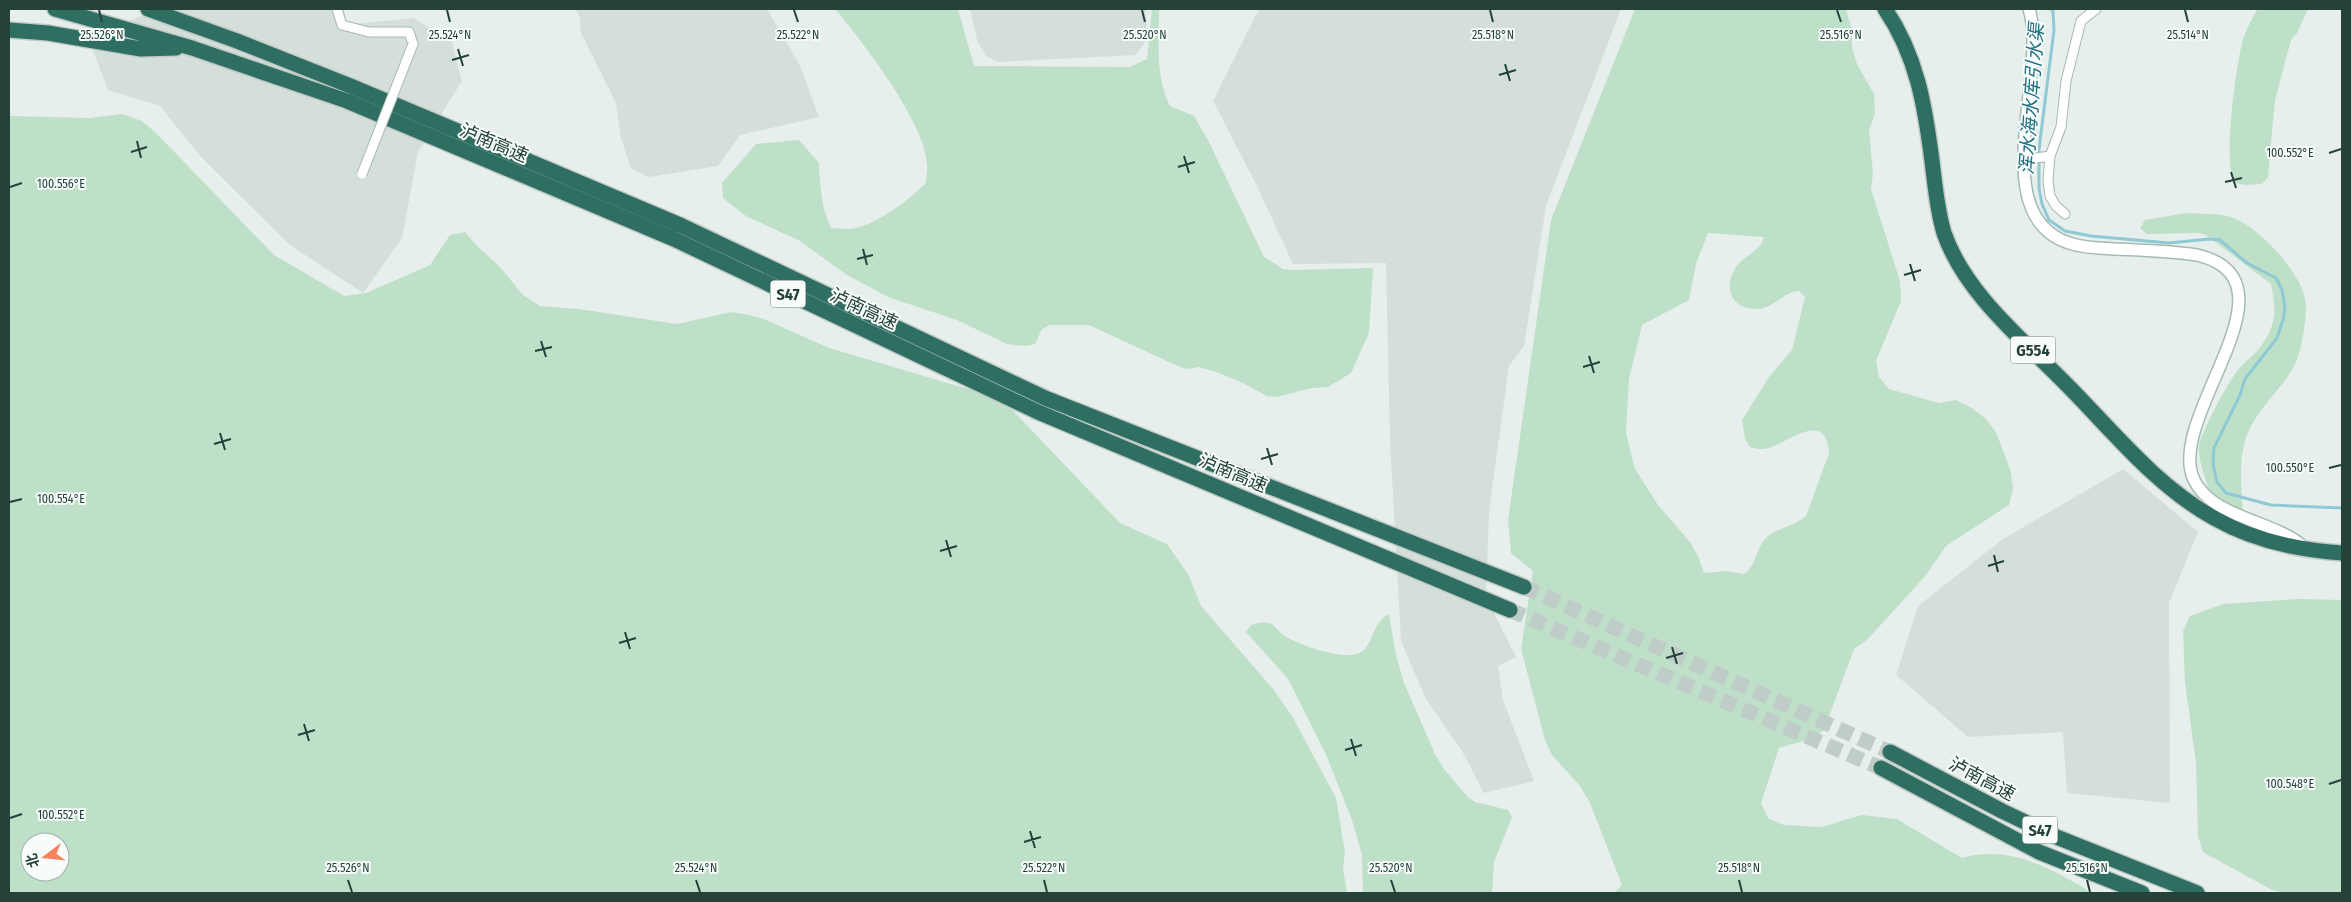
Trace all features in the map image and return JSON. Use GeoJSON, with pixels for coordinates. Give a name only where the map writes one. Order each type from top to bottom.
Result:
{"type":"FeatureCollection","features":[{"type":"Feature","properties":{"kind":"highway","name":"泸南高速"},"geometry":{"type":"LineString","coordinates":[[55,9],[192,48],[347,101],[656,232],[1038,412],[1510,610]]}},
{"type":"Feature","properties":{"kind":"highway","name":"泸南高速"},"geometry":{"type":"LineString","coordinates":[[148,9],[353,86],[680,225],[1045,398],[1524,587]]}},
{"type":"Feature","properties":{"kind":"highway","name":"G554"},"geometry":{"type":"LineString","coordinates":[[1885,9],[1904,38],[1919,80],[1926,114],[1936,194],[1944,232],[1956,258],[1981,295],[2126,447],[2180,496],[2213,518],[2239,531],[2268,542],[2306,550],[2342,553]]}},
{"type":"Feature","properties":{"kind":"highway"},"geometry":{"type":"LineString","coordinates":[[9,30],[48,33],[142,49],[192,48]]}},
{"type":"Feature","properties":{"kind":"highway","name":"泸南高速"},"geometry":{"type":"LineString","coordinates":[[1890,752],[2054,836],[2197,893]]}},
{"type":"Feature","properties":{"kind":"highway","name":"S47"},"geometry":{"type":"LineString","coordinates":[[1881,768],[2039,852],[2142,893]]}},
{"type":"Feature","properties":{"kind":"street"},"geometry":{"type":"LineString","coordinates":[[337,9],[342,25],[369,32],[409,32],[414,44],[362,174]]}},
{"type":"Feature","properties":{"kind":"street"},"geometry":{"type":"LineString","coordinates":[[2029,9],[2034,28],[2034,65],[2023,160],[2026,189],[2031,206],[2041,223],[2059,239],[2079,246],[2198,255],[2217,261],[2231,273],[2239,290],[2238,312],[2229,344],[2194,432],[2190,454],[2192,473],[2200,490],[2215,503],[2285,534],[2306,550]]}},
{"type":"Feature","properties":{"kind":"street"},"geometry":{"type":"LineString","coordinates":[[2066,214],[2056,206],[2050,196],[2048,157],[2061,127],[2066,81],[2081,21],[2096,9]]}},
{"type":"Feature","properties":{"kind":"street"},"geometry":{"type":"LineString","coordinates":[[2023,160],[2048,157]]}},
{"type":"Feature","properties":{"kind":"shaded area"},"geometry":{"type":"Polygon","coordinates":[[[155,9],[344,9],[346,25],[413,18],[452,42],[462,81],[418,152],[402,238],[363,293],[290,245],[200,156],[160,106],[108,90],[89,40],[155,9]]]}},
{"type":"Feature","properties":{"kind":"shaded area"},"geometry":{"type":"Polygon","coordinates":[[[576,9],[767,9],[800,66],[819,117],[740,135],[718,166],[649,177],[631,168],[621,138],[616,103],[581,33],[580,18],[576,9]]]}},
{"type":"Feature","properties":{"kind":"shaded area"},"geometry":{"type":"Polygon","coordinates":[[[970,9],[1146,9],[1147,39],[1136,55],[998,62],[986,56],[977,40],[970,9]]]}},
{"type":"Feature","properties":{"kind":"shaded area"},"geometry":{"type":"Polygon","coordinates":[[[1262,9],[1621,9],[1546,206],[1524,346],[1509,366],[1489,511],[1486,597],[1516,657],[1498,666],[1503,700],[1534,781],[1484,793],[1462,751],[1426,699],[1401,641],[1390,440],[1386,263],[1293,264],[1256,184],[1213,101],[1258,11],[1262,9]]]}},
{"type":"Feature","properties":{"kind":"shaded area"},"geometry":{"type":"Polygon","coordinates":[[[2123,469],[2198,532],[2169,603],[2170,803],[2067,793],[2063,732],[1968,737],[1896,675],[1918,606],[2003,539],[2123,469]]]}},
{"type":"Feature","properties":{"kind":"green space"},"geometry":{"type":"Polygon","coordinates":[[[835,9],[958,9],[974,66],[1130,67],[1147,59],[1152,9],[1159,9],[1159,58],[1165,95],[1170,106],[1194,116],[1208,140],[1264,257],[1283,269],[1291,270],[1373,268],[1369,333],[1351,373],[1328,387],[1312,388],[1276,397],[1267,396],[1243,383],[1216,372],[1199,367],[1182,368],[1089,325],[1050,325],[1042,329],[1035,344],[1026,346],[1007,344],[957,320],[888,297],[847,275],[800,241],[746,216],[723,198],[722,183],[756,144],[799,140],[819,163],[823,204],[831,228],[852,229],[874,221],[902,203],[926,183],[927,164],[924,147],[916,127],[875,61],[835,9]]]}},
{"type":"Feature","properties":{"kind":"green space"},"geometry":{"type":"Polygon","coordinates":[[[1635,9],[1846,9],[1852,31],[1852,48],[1857,64],[1874,94],[1875,114],[1869,130],[1873,173],[1871,189],[1900,281],[1901,301],[1876,361],[1879,377],[1889,389],[1939,403],[1956,400],[1972,408],[1986,419],[1996,432],[2011,472],[2013,489],[2009,505],[1946,546],[1926,575],[1868,639],[1854,649],[1824,730],[1810,739],[1779,748],[1761,803],[1768,818],[1784,825],[1822,827],[1861,815],[1897,819],[1962,858],[1990,854],[2018,858],[2058,873],[2083,887],[2089,893],[1614,893],[1622,885],[1590,803],[1580,786],[1552,755],[1545,740],[1521,649],[1533,571],[1511,553],[1508,520],[1551,220],[1635,9]],[[1708,233],[1696,264],[1689,300],[1642,325],[1629,379],[1626,432],[1635,469],[1658,505],[1690,542],[1698,556],[1704,573],[1726,571],[1744,574],[1752,566],[1763,541],[1767,537],[1806,516],[1829,453],[1826,440],[1821,433],[1814,430],[1796,435],[1777,445],[1764,449],[1750,447],[1745,439],[1742,420],[1769,377],[1792,350],[1805,297],[1799,291],[1793,292],[1768,306],[1757,309],[1741,306],[1736,302],[1730,290],[1732,275],[1739,263],[1759,247],[1764,237],[1708,233]]]}},
{"type":"Feature","properties":{"kind":"green space"},"geometry":{"type":"Polygon","coordinates":[[[2258,9],[2308,9],[2297,33],[2291,40],[2275,100],[2268,177],[2262,184],[2245,185],[2235,183],[2231,173],[2231,115],[2242,43],[2258,9]]]}},
{"type":"Feature","properties":{"kind":"green space"},"geometry":{"type":"Polygon","coordinates":[[[122,114],[142,121],[156,133],[274,255],[344,296],[366,293],[430,265],[450,235],[465,232],[500,267],[523,295],[540,306],[579,309],[677,324],[731,312],[749,315],[764,319],[829,348],[1002,399],[1120,523],[1167,544],[1188,574],[1201,606],[1273,689],[1292,716],[1336,798],[1345,852],[1343,869],[1347,893],[9,893],[9,116],[89,118],[122,114]]]}},
{"type":"Feature","properties":{"kind":"green space"},"geometry":{"type":"Polygon","coordinates":[[[2186,213],[2215,214],[2231,217],[2253,229],[2276,250],[2286,263],[2295,276],[2305,299],[2304,331],[2296,362],[2285,381],[2255,420],[2245,441],[2241,469],[2243,516],[2211,496],[2201,463],[2199,445],[2222,395],[2242,365],[2257,351],[2268,335],[2274,312],[2273,294],[2271,284],[2206,235],[2198,233],[2147,234],[2140,228],[2145,220],[2186,213]]]}},
{"type":"Feature","properties":{"kind":"green space"},"geometry":{"type":"Polygon","coordinates":[[[2298,599],[2342,600],[2342,893],[2285,893],[2270,889],[2203,852],[2198,836],[2196,763],[2185,682],[2183,631],[2190,616],[2223,604],[2298,599]]]}},
{"type":"Feature","properties":{"kind":"green space"},"geometry":{"type":"Polygon","coordinates":[[[1389,614],[1396,655],[1404,683],[1435,754],[1444,769],[1468,797],[1475,802],[1508,810],[1512,817],[1494,862],[1492,893],[1363,893],[1362,855],[1352,820],[1327,757],[1288,679],[1246,632],[1251,625],[1266,623],[1274,626],[1290,639],[1305,645],[1333,654],[1350,655],[1357,654],[1367,647],[1379,623],[1389,614]]]}},
{"type":"Feature","properties":{"kind":"waterway","name":"浑水海水库引水渠"},"geometry":{"type":"LineString","coordinates":[[2051,9],[2053,12],[2054,30],[2039,149],[2039,188],[2042,204],[2049,220],[2065,231],[2091,236],[2169,243],[2209,239],[2220,240],[2247,263],[2276,278],[2282,290],[2285,307],[2283,320],[2277,338],[2245,379],[2240,395],[2214,448],[2213,464],[2217,482],[2226,493],[2271,505],[2342,508]]}},
{"type":"Feature","properties":{"kind":"tunnel"},"geometry":{"type":"LineString","coordinates":[[1524,587],[1890,752]]}},
{"type":"Feature","properties":{"kind":"tunnel"},"geometry":{"type":"LineString","coordinates":[[1510,610],[1881,768]]}}]}
